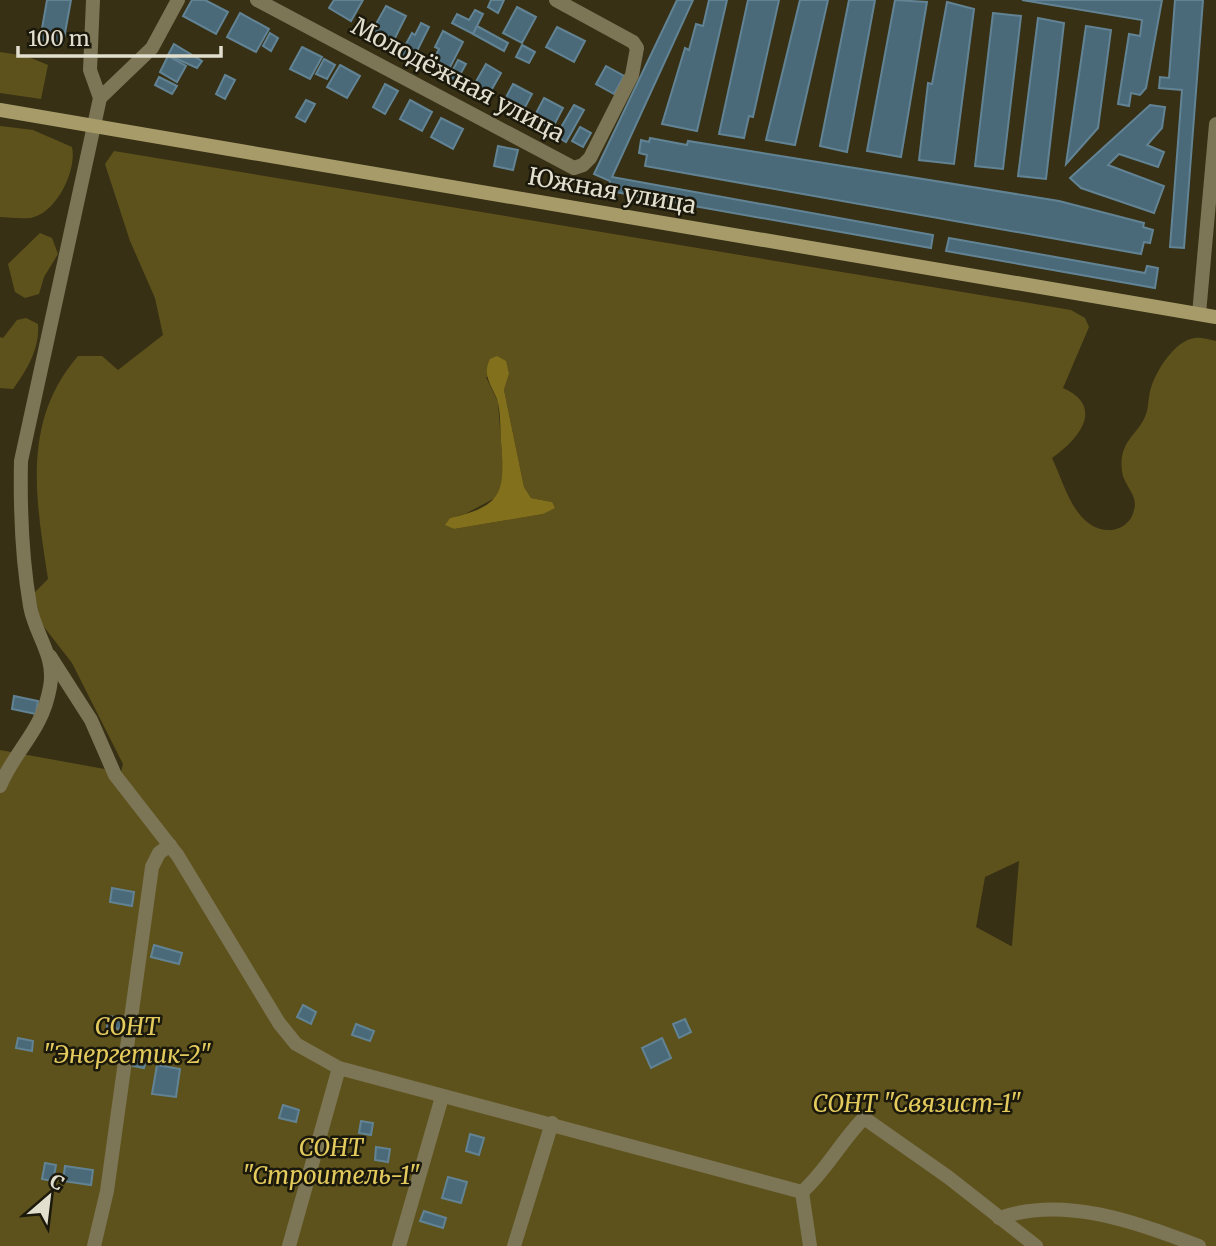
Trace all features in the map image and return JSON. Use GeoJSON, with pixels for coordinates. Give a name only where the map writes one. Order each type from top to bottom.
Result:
{"type":"FeatureCollection","features":[{"type":"Feature","properties":{"kind":"main road","name":"Южная улица"},"geometry":{"type":"LineString","coordinates":[[0,110],[1216,317]]}},
{"type":"Feature","properties":{"kind":"street"},"geometry":{"type":"LineString","coordinates":[[93,0],[90,69],[100,98],[21,461],[20,502],[30,607],[50,656],[91,720],[115,775],[170,845],[279,1023],[296,1044],[339,1068],[802,1192]]}},
{"type":"Feature","properties":{"kind":"street"},"geometry":{"type":"LineString","coordinates":[[100,98],[152,48],[178,0]]}},
{"type":"Feature","properties":{"kind":"street","name":"Молодёжная улица"},"geometry":{"type":"LineString","coordinates":[[257,0],[574,167],[583,165],[590,158],[632,75],[637,48],[633,42],[556,0]]}},
{"type":"Feature","properties":{"kind":"street"},"geometry":{"type":"LineString","coordinates":[[1199,314],[1216,124]]}},
{"type":"Feature","properties":{"kind":"street"},"geometry":{"type":"LineString","coordinates":[[0,786],[10,765],[33,736],[43,717],[51,684],[50,656]]}},
{"type":"Feature","properties":{"kind":"street"},"geometry":{"type":"LineString","coordinates":[[94,1246],[107,1191],[152,867],[159,853],[170,845]]}},
{"type":"Feature","properties":{"kind":"street"},"geometry":{"type":"LineString","coordinates":[[289,1246],[339,1068]]}},
{"type":"Feature","properties":{"kind":"street"},"geometry":{"type":"LineString","coordinates":[[399,1246],[442,1097]]}},
{"type":"Feature","properties":{"kind":"street"},"geometry":{"type":"LineString","coordinates":[[802,1192],[813,1183],[845,1138],[864,1118],[1036,1246]]}},
{"type":"Feature","properties":{"kind":"street"},"geometry":{"type":"LineString","coordinates":[[514,1246],[552,1124]]}},
{"type":"Feature","properties":{"kind":"street"},"geometry":{"type":"LineString","coordinates":[[802,1192],[810,1246]]}},
{"type":"Feature","properties":{"kind":"street"},"geometry":{"type":"LineString","coordinates":[[999,1218],[1031,1210],[1109,1215],[1199,1246]]}},
{"type":"Feature","properties":{"kind":"green space"},"geometry":{"type":"Polygon","coordinates":[[[0,52],[26,56],[48,65],[41,99],[0,93],[0,52]]]}},
{"type":"Feature","properties":{"kind":"green space"},"geometry":{"type":"Polygon","coordinates":[[[0,126],[33,130],[72,147],[72,166],[64,188],[51,206],[34,217],[0,217],[0,126]]]}},
{"type":"Feature","properties":{"kind":"green space"},"geometry":{"type":"Polygon","coordinates":[[[114,151],[1071,310],[1085,318],[1089,327],[1063,388],[1083,404],[1085,414],[1078,433],[1052,458],[1073,505],[1080,515],[1099,529],[1119,528],[1129,521],[1133,514],[1133,495],[1122,471],[1123,452],[1143,421],[1157,373],[1180,344],[1197,338],[1216,341],[1216,1246],[0,1246],[0,750],[121,772],[123,764],[72,663],[41,623],[34,593],[48,579],[37,491],[40,435],[60,381],[78,356],[102,356],[118,370],[163,335],[155,298],[130,241],[105,164],[114,151]],[[509,374],[486,377],[498,402],[504,482],[497,497],[465,514],[450,518],[446,525],[454,529],[543,514],[552,502],[531,498],[524,487],[504,390],[509,374]],[[1019,861],[985,877],[976,927],[1011,946],[1012,946],[1019,861]]]}},
{"type":"Feature","properties":{"kind":"green space"},"geometry":{"type":"Polygon","coordinates":[[[40,233],[52,238],[58,254],[44,277],[39,294],[25,298],[15,292],[8,264],[40,233]]]}},
{"type":"Feature","properties":{"kind":"green space"},"geometry":{"type":"Polygon","coordinates":[[[26,318],[38,324],[35,350],[13,389],[0,388],[0,337],[3,338],[17,320],[26,318]]]}},
{"type":"Feature","properties":{"kind":"shaded area"},"geometry":{"type":"Polygon","coordinates":[[[497,356],[506,361],[509,374],[504,390],[524,487],[531,498],[552,502],[555,508],[543,514],[454,529],[445,525],[450,518],[491,502],[501,484],[499,409],[487,370],[490,359],[497,356]]]}},
{"type":"Feature","properties":{"kind":"building"},"geometry":{"type":"Polygon","coordinates":[[[47,0],[71,0],[63,44],[40,40],[47,0]]]}},
{"type":"Feature","properties":{"kind":"building"},"geometry":{"type":"Polygon","coordinates":[[[192,0],[205,0],[228,12],[216,34],[183,16],[192,0]]]}},
{"type":"Feature","properties":{"kind":"building"},"geometry":{"type":"Polygon","coordinates":[[[334,0],[363,0],[351,21],[329,8],[334,0]]]}},
{"type":"Feature","properties":{"kind":"building"},"geometry":{"type":"Polygon","coordinates":[[[491,0],[504,0],[498,13],[488,7],[491,0]]]}},
{"type":"Feature","properties":{"kind":"building"},"geometry":{"type":"Polygon","coordinates":[[[677,0],[693,0],[612,177],[933,235],[931,248],[609,191],[610,181],[594,174],[677,0]]]}},
{"type":"Feature","properties":{"kind":"building"},"geometry":{"type":"Polygon","coordinates":[[[709,0],[727,0],[697,131],[662,124],[685,48],[689,50],[696,24],[703,26],[709,0]]]}},
{"type":"Feature","properties":{"kind":"building"},"geometry":{"type":"Polygon","coordinates":[[[748,0],[779,0],[753,117],[749,116],[744,138],[719,134],[748,0]]]}},
{"type":"Feature","properties":{"kind":"building"},"geometry":{"type":"Polygon","coordinates":[[[800,0],[828,0],[795,145],[766,140],[800,0]]]}},
{"type":"Feature","properties":{"kind":"building"},"geometry":{"type":"Polygon","coordinates":[[[849,0],[875,0],[847,152],[820,146],[849,0]]]}},
{"type":"Feature","properties":{"kind":"building"},"geometry":{"type":"Polygon","coordinates":[[[895,0],[927,2],[901,157],[867,151],[895,0]]]}},
{"type":"Feature","properties":{"kind":"building"},"geometry":{"type":"Polygon","coordinates":[[[1022,0],[1162,0],[1146,88],[1140,95],[1131,93],[1129,106],[1118,104],[1129,34],[1140,36],[1142,20],[1022,0]]]}},
{"type":"Feature","properties":{"kind":"building"},"geometry":{"type":"Polygon","coordinates":[[[1175,0],[1203,0],[1184,248],[1170,247],[1182,90],[1159,88],[1160,77],[1169,78],[1175,0]]]}},
{"type":"Feature","properties":{"kind":"building"},"geometry":{"type":"Polygon","coordinates":[[[947,2],[974,9],[954,164],[919,160],[928,83],[932,84],[947,2]]]}},
{"type":"Feature","properties":{"kind":"building"},"geometry":{"type":"Polygon","coordinates":[[[386,6],[406,16],[393,42],[372,31],[386,6]]]}},
{"type":"Feature","properties":{"kind":"building"},"geometry":{"type":"Polygon","coordinates":[[[517,7],[536,17],[522,43],[503,33],[517,7]]]}},
{"type":"Feature","properties":{"kind":"building"},"geometry":{"type":"Polygon","coordinates":[[[475,10],[483,14],[473,34],[452,23],[457,14],[469,20],[475,10]]]}},
{"type":"Feature","properties":{"kind":"building"},"geometry":{"type":"Polygon","coordinates":[[[240,13],[269,29],[256,52],[227,37],[240,13]]]}},
{"type":"Feature","properties":{"kind":"building"},"geometry":{"type":"Polygon","coordinates":[[[993,13],[1021,16],[1003,169],[975,166],[993,13]]]}},
{"type":"Feature","properties":{"kind":"building"},"geometry":{"type":"Polygon","coordinates":[[[1038,18],[1064,23],[1046,179],[1018,176],[1038,18]]]}},
{"type":"Feature","properties":{"kind":"building"},"geometry":{"type":"Polygon","coordinates":[[[421,23],[429,27],[412,61],[400,55],[421,23]]]}},
{"type":"Feature","properties":{"kind":"building"},"geometry":{"type":"Polygon","coordinates":[[[477,26],[508,43],[504,51],[473,34],[477,26]]]}},
{"type":"Feature","properties":{"kind":"building"},"geometry":{"type":"Polygon","coordinates":[[[1086,26],[1111,30],[1098,128],[1066,164],[1086,26]]]}},
{"type":"Feature","properties":{"kind":"building"},"geometry":{"type":"Polygon","coordinates":[[[557,27],[585,41],[574,62],[546,47],[557,27]]]}},
{"type":"Feature","properties":{"kind":"building"},"geometry":{"type":"Polygon","coordinates":[[[443,31],[463,42],[447,73],[431,65],[439,49],[435,47],[443,31]]]}},
{"type":"Feature","properties":{"kind":"building"},"geometry":{"type":"Polygon","coordinates":[[[270,33],[278,38],[271,51],[263,46],[270,33]]]}},
{"type":"Feature","properties":{"kind":"building"},"geometry":{"type":"Polygon","coordinates":[[[174,44],[202,61],[197,68],[168,55],[174,44]]]}},
{"type":"Feature","properties":{"kind":"building"},"geometry":{"type":"Polygon","coordinates":[[[522,45],[535,52],[529,63],[516,57],[522,45]]]}},
{"type":"Feature","properties":{"kind":"building"},"geometry":{"type":"Polygon","coordinates":[[[302,47],[322,57],[310,79],[290,69],[302,47]]]}},
{"type":"Feature","properties":{"kind":"building"},"geometry":{"type":"Polygon","coordinates":[[[168,56],[186,66],[177,82],[160,72],[168,56]]]}},
{"type":"Feature","properties":{"kind":"building"},"geometry":{"type":"Polygon","coordinates":[[[324,59],[335,65],[327,79],[316,74],[324,59]]]}},
{"type":"Feature","properties":{"kind":"building"},"geometry":{"type":"Polygon","coordinates":[[[458,60],[466,64],[457,80],[449,77],[458,60]]]}},
{"type":"Feature","properties":{"kind":"building"},"geometry":{"type":"Polygon","coordinates":[[[486,64],[501,73],[488,96],[473,87],[486,64]]]}},
{"type":"Feature","properties":{"kind":"building"},"geometry":{"type":"Polygon","coordinates":[[[340,65],[360,76],[347,98],[327,87],[340,65]]]}},
{"type":"Feature","properties":{"kind":"building"},"geometry":{"type":"Polygon","coordinates":[[[606,66],[624,76],[614,94],[596,84],[606,66]]]}},
{"type":"Feature","properties":{"kind":"building"},"geometry":{"type":"Polygon","coordinates":[[[225,75],[235,80],[225,99],[216,94],[225,75]]]}},
{"type":"Feature","properties":{"kind":"building"},"geometry":{"type":"Polygon","coordinates":[[[159,77],[177,86],[172,94],[155,85],[159,77]]]}},
{"type":"Feature","properties":{"kind":"building"},"geometry":{"type":"Polygon","coordinates":[[[385,84],[398,91],[385,114],[373,107],[385,84]]]}},
{"type":"Feature","properties":{"kind":"building"},"geometry":{"type":"Polygon","coordinates":[[[513,84],[532,94],[523,111],[504,101],[513,84]]]}},
{"type":"Feature","properties":{"kind":"building"},"geometry":{"type":"Polygon","coordinates":[[[544,98],[563,108],[552,129],[533,119],[544,98]]]}},
{"type":"Feature","properties":{"kind":"building"},"geometry":{"type":"Polygon","coordinates":[[[306,100],[315,104],[305,122],[296,117],[306,100]]]}},
{"type":"Feature","properties":{"kind":"building"},"geometry":{"type":"Polygon","coordinates":[[[410,100],[432,112],[422,131],[400,119],[410,100]]]}},
{"type":"Feature","properties":{"kind":"building"},"geometry":{"type":"Polygon","coordinates":[[[574,105],[584,110],[566,142],[556,136],[574,105]]]}},
{"type":"Feature","properties":{"kind":"building"},"geometry":{"type":"Polygon","coordinates":[[[1150,105],[1165,107],[1162,128],[1147,145],[1164,152],[1158,167],[1119,154],[1108,165],[1164,186],[1154,213],[1081,188],[1070,178],[1150,105]]]}},
{"type":"Feature","properties":{"kind":"building"},"geometry":{"type":"Polygon","coordinates":[[[441,118],[463,129],[453,149],[431,137],[441,118]]]}},
{"type":"Feature","properties":{"kind":"building"},"geometry":{"type":"Polygon","coordinates":[[[580,127],[591,133],[583,147],[572,141],[580,127]]]}},
{"type":"Feature","properties":{"kind":"building"},"geometry":{"type":"Polygon","coordinates":[[[650,138],[687,145],[688,141],[1059,201],[1144,223],[1143,227],[1153,230],[1150,243],[1144,242],[1141,254],[645,166],[647,155],[639,153],[641,140],[649,142],[650,138]]]}},
{"type":"Feature","properties":{"kind":"building"},"geometry":{"type":"Polygon","coordinates":[[[498,146],[518,150],[513,170],[494,166],[498,146]]]}},
{"type":"Feature","properties":{"kind":"building"},"geometry":{"type":"Polygon","coordinates":[[[949,238],[1145,273],[1147,266],[1158,268],[1155,288],[946,251],[949,238]]]}},
{"type":"Feature","properties":{"kind":"building"},"geometry":{"type":"Polygon","coordinates":[[[14,696],[38,701],[36,714],[12,709],[14,696]]]}},
{"type":"Feature","properties":{"kind":"building"},"geometry":{"type":"Polygon","coordinates":[[[112,888],[134,892],[132,906],[110,902],[112,888]]]}},
{"type":"Feature","properties":{"kind":"building"},"geometry":{"type":"Polygon","coordinates":[[[154,945],[182,953],[179,964],[151,957],[154,945]]]}},
{"type":"Feature","properties":{"kind":"building"},"geometry":{"type":"Polygon","coordinates":[[[303,1005],[316,1012],[311,1024],[297,1017],[303,1005]]]}},
{"type":"Feature","properties":{"kind":"building"},"geometry":{"type":"Polygon","coordinates":[[[109,1016],[122,1018],[120,1029],[107,1027],[109,1016]]]}},
{"type":"Feature","properties":{"kind":"building"},"geometry":{"type":"Polygon","coordinates":[[[685,1019],[691,1032],[679,1038],[673,1024],[685,1019]]]}},
{"type":"Feature","properties":{"kind":"building"},"geometry":{"type":"Polygon","coordinates":[[[356,1024],[374,1031],[370,1041],[352,1035],[356,1024]]]}},
{"type":"Feature","properties":{"kind":"building"},"geometry":{"type":"Polygon","coordinates":[[[18,1038],[33,1041],[32,1051],[16,1048],[18,1038]]]}},
{"type":"Feature","properties":{"kind":"building"},"geometry":{"type":"Polygon","coordinates":[[[662,1038],[671,1058],[651,1068],[642,1048],[662,1038]]]}},
{"type":"Feature","properties":{"kind":"building"},"geometry":{"type":"Polygon","coordinates":[[[136,1053],[147,1055],[144,1068],[133,1066],[136,1053]]]}},
{"type":"Feature","properties":{"kind":"building"},"geometry":{"type":"Polygon","coordinates":[[[157,1065],[180,1069],[176,1097],[152,1094],[157,1065]]]}},
{"type":"Feature","properties":{"kind":"building"},"geometry":{"type":"Polygon","coordinates":[[[283,1105],[299,1110],[296,1122],[279,1118],[283,1105]]]}},
{"type":"Feature","properties":{"kind":"building"},"geometry":{"type":"Polygon","coordinates":[[[361,1121],[373,1123],[371,1135],[359,1133],[361,1121]]]}},
{"type":"Feature","properties":{"kind":"building"},"geometry":{"type":"Polygon","coordinates":[[[470,1134],[484,1138],[479,1155],[466,1151],[470,1134]]]}},
{"type":"Feature","properties":{"kind":"building"},"geometry":{"type":"Polygon","coordinates":[[[376,1147],[390,1149],[388,1162],[375,1160],[376,1147]]]}},
{"type":"Feature","properties":{"kind":"building"},"geometry":{"type":"Polygon","coordinates":[[[45,1163],[56,1165],[53,1181],[42,1179],[45,1163]]]}},
{"type":"Feature","properties":{"kind":"building"},"geometry":{"type":"Polygon","coordinates":[[[65,1166],[93,1170],[91,1185],[63,1181],[65,1166]]]}},
{"type":"Feature","properties":{"kind":"building"},"geometry":{"type":"Polygon","coordinates":[[[448,1177],[467,1182],[461,1203],[442,1198],[448,1177]]]}},
{"type":"Feature","properties":{"kind":"building"},"geometry":{"type":"Polygon","coordinates":[[[424,1211],[446,1218],[443,1228],[420,1221],[424,1211]]]}},
{"type":"Feature","properties":{"kind":"park label","name":"СОНТ \"Энергетик-2\""},"geometry":{"type":"Point","coordinates":[127,1041]}},
{"type":"Feature","properties":{"kind":"park label","name":"СОНТ \"Связист-1\""},"geometry":{"type":"Point","coordinates":[917,1104]}},
{"type":"Feature","properties":{"kind":"park label","name":"СОНТ \"Строитель-1\""},"geometry":{"type":"Point","coordinates":[331,1162]}}]}
